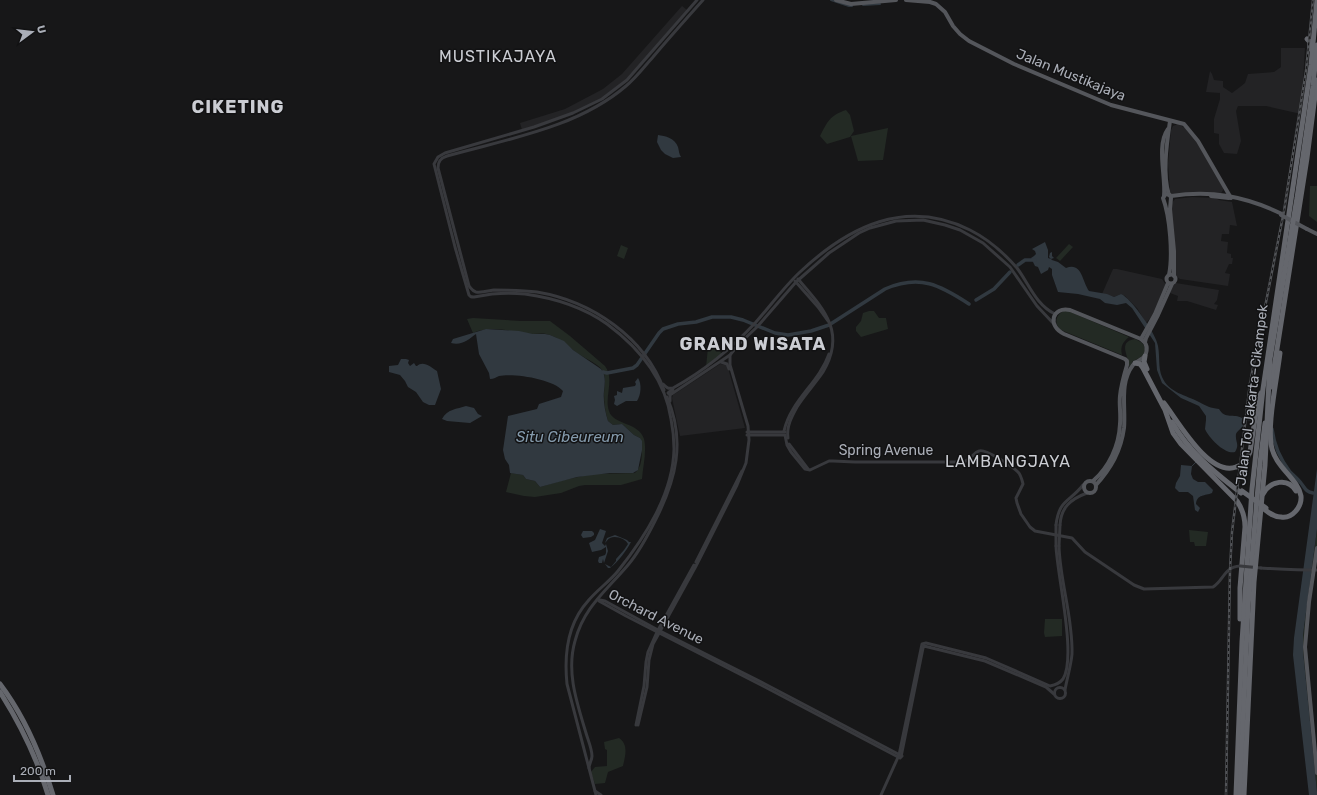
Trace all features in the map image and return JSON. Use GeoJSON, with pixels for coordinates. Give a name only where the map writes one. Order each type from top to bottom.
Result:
{"type":"FeatureCollection","features":[{"type":"Feature","properties":{"kind":"highway","name":"Jalan Tol Jakarta–Cikampek"},"geometry":{"type":"LineString","coordinates":[[1236,795],[1242,642],[1252,489],[1263,389],[1312,65],[1317,0]]}},
{"type":"Feature","properties":{"kind":"highway"},"geometry":{"type":"LineString","coordinates":[[1303,122],[1310,45],[1310,42],[1307,39]]}},
{"type":"Feature","properties":{"kind":"highway"},"geometry":{"type":"LineString","coordinates":[[1245,795],[1254,582],[1265,465],[1270,359],[1297,198],[1313,86],[1317,45]]}},
{"type":"Feature","properties":{"kind":"highway"},"geometry":{"type":"LineString","coordinates":[[1245,795],[1257,583],[1270,443],[1272,370],[1301,189],[1317,71]]}},
{"type":"Feature","properties":{"kind":"highway","name":"Jalan Tol Jakarta–Cikampek"},"geometry":{"type":"LineString","coordinates":[[1240,795],[1248,606],[1264,432],[1307,158],[1317,80]]}},
{"type":"Feature","properties":{"kind":"highway"},"geometry":{"type":"LineString","coordinates":[[1135,363],[1140,364],[1143,368],[1178,434],[1195,454],[1215,473],[1277,517],[1288,517],[1298,509],[1301,500],[1298,488],[1282,469],[1272,451],[1270,436],[1287,284]]}},
{"type":"Feature","properties":{"kind":"highway"},"geometry":{"type":"LineString","coordinates":[[1145,356],[1145,365],[1164,403],[1181,431],[1198,454],[1241,492]]}},
{"type":"Feature","properties":{"kind":"highway"},"geometry":{"type":"LineString","coordinates":[[1164,403],[1183,430],[1212,463],[1227,469],[1244,463],[1250,452],[1258,399],[1263,389]]}},
{"type":"Feature","properties":{"kind":"highway"},"geometry":{"type":"LineString","coordinates":[[1165,410],[1173,433],[1181,444],[1242,508],[1245,519],[1240,588],[1240,629],[1242,642]]}},
{"type":"Feature","properties":{"kind":"highway"},"geometry":{"type":"LineString","coordinates":[[1248,606],[1250,602],[1257,526],[1263,494],[1266,488],[1270,485],[1282,482],[1290,484],[1297,492],[1298,502],[1296,507],[1286,514],[1279,514],[1265,508]]}},
{"type":"Feature","properties":{"kind":"highway"},"geometry":{"type":"LineString","coordinates":[[0,684],[17,709],[31,734],[48,777],[53,795]]}},
{"type":"Feature","properties":{"kind":"highway"},"geometry":{"type":"LineString","coordinates":[[0,692],[27,738],[48,795]]}},
{"type":"Feature","properties":{"kind":"main road"},"geometry":{"type":"LineString","coordinates":[[836,0],[851,4],[896,0]]}},
{"type":"Feature","properties":{"kind":"main road","name":"Jalan Mustikajaya"},"geometry":{"type":"LineString","coordinates":[[906,0],[936,4],[945,12],[953,26],[960,34],[969,41],[1014,64],[1111,105],[1184,124],[1198,141],[1231,197]]}},
{"type":"Feature","properties":{"kind":"main road"},"geometry":{"type":"LineString","coordinates":[[1170,121],[1169,128],[1164,139],[1164,167],[1169,195],[1170,232]]}},
{"type":"Feature","properties":{"kind":"main road"},"geometry":{"type":"LineString","coordinates":[[1221,194],[1224,192],[1225,187]]}},
{"type":"Feature","properties":{"kind":"main road"},"geometry":{"type":"LineString","coordinates":[[1171,276],[1174,251],[1165,202],[1163,199],[1166,194],[1221,194],[1258,205],[1281,214],[1317,233]]}},
{"type":"Feature","properties":{"kind":"main road"},"geometry":{"type":"LineString","coordinates":[[1169,195],[1231,197]]}},
{"type":"Feature","properties":{"kind":"main road"},"geometry":{"type":"LineString","coordinates":[[1165,202],[1168,202],[1169,195]]}},
{"type":"Feature","properties":{"kind":"main road"},"geometry":{"type":"LineString","coordinates":[[1094,483],[1110,468],[1120,448],[1124,427],[1123,406],[1126,385],[1132,366],[1142,360],[1145,356],[1147,351],[1145,342],[1146,338],[1170,283],[1176,280],[1171,276]]}},
{"type":"Feature","properties":{"kind":"main road"},"geometry":{"type":"LineString","coordinates":[[1170,283],[1166,279],[1171,276]]}},
{"type":"Feature","properties":{"kind":"main road"},"geometry":{"type":"LineString","coordinates":[[1094,483],[1087,481],[1083,485],[1083,488],[1087,493],[1090,494],[1095,491],[1094,483],[1107,466],[1116,447],[1120,426],[1120,394],[1127,361],[1060,332],[1056,329],[1053,323],[1054,313],[1062,309],[1070,310],[1145,342]]}},
{"type":"Feature","properties":{"kind":"main road"},"geometry":{"type":"LineString","coordinates":[[1141,339],[1157,314]]}},
{"type":"Feature","properties":{"kind":"main road"},"geometry":{"type":"LineString","coordinates":[[1317,548],[1305,647],[1317,773]]}},
{"type":"Feature","properties":{"kind":"street"},"geometry":{"type":"LineString","coordinates":[[601,795],[595,793],[567,684],[566,660],[569,640],[575,622],[582,608],[616,572],[648,531],[670,490],[676,460],[677,431],[670,404],[656,370],[626,339],[605,323],[559,300],[524,294],[471,296],[467,292],[464,274],[444,197],[434,168],[436,160],[441,154],[463,150],[547,128],[574,118],[593,106],[627,80],[697,0]]}},
{"type":"Feature","properties":{"kind":"street"},"geometry":{"type":"LineString","coordinates":[[463,150],[604,102],[628,85],[703,0]]}},
{"type":"Feature","properties":{"kind":"street"},"geometry":{"type":"LineString","coordinates":[[546,123],[547,128]]}},
{"type":"Feature","properties":{"kind":"street"},"geometry":{"type":"LineString","coordinates":[[670,404],[670,395],[730,355],[756,324],[823,252],[860,229],[895,217],[929,216],[947,221],[970,230],[994,245],[1018,270],[1041,303],[1054,313],[1049,318]]}},
{"type":"Feature","properties":{"kind":"street"},"geometry":{"type":"LineString","coordinates":[[796,280],[828,253],[858,233],[896,220],[929,221],[958,229],[983,243],[1010,267],[1037,306],[1053,323]]}},
{"type":"Feature","properties":{"kind":"street"},"geometry":{"type":"LineString","coordinates":[[464,274],[469,286],[474,291],[510,290],[537,292],[561,298],[583,307],[595,313],[618,329],[628,337],[640,352]]}},
{"type":"Feature","properties":{"kind":"street"},"geometry":{"type":"LineString","coordinates":[[796,280],[824,310],[829,322],[833,345],[829,360],[823,372],[793,414],[790,423],[788,434],[790,447],[808,469]]}},
{"type":"Feature","properties":{"kind":"street"},"geometry":{"type":"LineString","coordinates":[[661,381],[669,389],[680,384],[707,367],[756,324]]}},
{"type":"Feature","properties":{"kind":"street"},"geometry":{"type":"LineString","coordinates":[[784,431],[796,403],[821,371],[828,355],[831,340],[830,328]]}},
{"type":"Feature","properties":{"kind":"street"},"geometry":{"type":"LineString","coordinates":[[659,632],[696,566],[744,470],[748,451],[747,431],[730,365],[730,355]]}},
{"type":"Feature","properties":{"kind":"street"},"geometry":{"type":"LineString","coordinates":[[589,771],[592,755],[574,692],[572,676],[572,660],[575,641],[580,624],[587,611],[630,563],[642,546],[668,484],[673,460],[674,442],[670,412],[665,397],[645,357]]}},
{"type":"Feature","properties":{"kind":"street"},"geometry":{"type":"LineString","coordinates":[[637,725],[647,687],[649,656],[653,644],[743,470],[747,451],[747,431],[729,367],[725,363],[721,362]]}},
{"type":"Feature","properties":{"kind":"street"},"geometry":{"type":"LineString","coordinates":[[680,384],[668,393],[690,382]]}},
{"type":"Feature","properties":{"kind":"street"},"geometry":{"type":"LineString","coordinates":[[747,431],[784,431],[788,434]]}},
{"type":"Feature","properties":{"kind":"street"},"geometry":{"type":"LineString","coordinates":[[747,431],[785,435],[787,445],[791,452],[804,468],[808,469]]}},
{"type":"Feature","properties":{"kind":"street","name":"Spring Avenue"},"geometry":{"type":"LineString","coordinates":[[808,469],[813,470],[832,461],[963,462],[979,451],[983,451],[997,458],[1019,473],[1022,484],[1016,498],[1016,504],[1032,529],[1072,538],[1085,552],[1139,588],[1144,589],[1213,587],[1228,570],[1234,566],[1285,570],[1314,570]]}},
{"type":"Feature","properties":{"kind":"street"},"geometry":{"type":"LineString","coordinates":[[1054,694],[1055,689],[1060,687],[1064,678],[1068,645],[1057,546],[1057,517],[1063,504],[1083,485]]}},
{"type":"Feature","properties":{"kind":"street"},"geometry":{"type":"LineString","coordinates":[[1058,525],[1065,507],[1075,498],[1087,493]]}},
{"type":"Feature","properties":{"kind":"street"},"geometry":{"type":"LineString","coordinates":[[638,543],[642,546]]}},
{"type":"Feature","properties":{"kind":"street"},"geometry":{"type":"LineString","coordinates":[[1023,676],[1046,687],[1057,697],[1062,698],[1065,695],[1071,663],[1072,645],[1068,608],[1057,546]]}},
{"type":"Feature","properties":{"kind":"street","name":"Orchard Avenue"},"geometry":{"type":"LineString","coordinates":[[598,599],[626,616],[764,684],[894,753],[899,758]]}},
{"type":"Feature","properties":{"kind":"street"},"geometry":{"type":"LineString","coordinates":[[881,795],[899,758],[922,648],[924,646],[985,661],[1050,686],[1058,684],[1064,678]]}},
{"type":"Feature","properties":{"kind":"street"},"geometry":{"type":"LineString","coordinates":[[1060,687],[1065,690]]}},
{"type":"Feature","properties":{"kind":"street"},"geometry":{"type":"LineString","coordinates":[[585,755],[588,759],[592,755]]}},
{"type":"Feature","properties":{"kind":"shaded area"},"geometry":{"type":"Polygon","coordinates":[[[682,6],[687,10],[627,79],[606,96],[567,115],[522,130],[520,123],[565,109],[603,89],[622,74],[682,6]]]}},
{"type":"Feature","properties":{"kind":"shaded area"},"geometry":{"type":"Polygon","coordinates":[[[1281,48],[1305,48],[1301,114],[1266,106],[1238,106],[1236,111],[1241,141],[1237,154],[1224,153],[1219,144],[1219,134],[1214,133],[1214,119],[1220,99],[1220,93],[1206,92],[1210,71],[1214,80],[1223,81],[1223,87],[1232,93],[1245,83],[1248,74],[1274,72],[1281,67],[1281,48]]]}},
{"type":"Feature","properties":{"kind":"shaded area"},"geometry":{"type":"Polygon","coordinates":[[[846,110],[850,115],[854,131],[850,137],[827,144],[820,136],[825,126],[832,117],[846,110]]]}},
{"type":"Feature","properties":{"kind":"shaded area"},"geometry":{"type":"Polygon","coordinates":[[[1178,124],[1187,129],[1194,137],[1224,188],[1221,193],[1197,192],[1172,194],[1170,191],[1168,164],[1171,130],[1173,126],[1178,124]]]}},
{"type":"Feature","properties":{"kind":"shaded area"},"geometry":{"type":"Polygon","coordinates":[[[888,128],[883,160],[858,161],[851,136],[888,128]]]}},
{"type":"Feature","properties":{"kind":"shaded area"},"geometry":{"type":"Polygon","coordinates":[[[1310,186],[1317,186],[1317,222],[1309,216],[1310,186]]]}},
{"type":"Feature","properties":{"kind":"shaded area"},"geometry":{"type":"Polygon","coordinates":[[[1192,197],[1215,198],[1232,202],[1237,226],[1230,225],[1229,234],[1222,234],[1221,241],[1228,242],[1227,253],[1231,254],[1231,258],[1233,258],[1232,264],[1229,264],[1225,273],[1230,274],[1228,286],[1180,279],[1175,275],[1171,204],[1175,199],[1192,197]]]}},
{"type":"Feature","properties":{"kind":"shaded area"},"geometry":{"type":"Polygon","coordinates":[[[1069,244],[1073,247],[1060,261],[1056,258],[1069,244]]]}},
{"type":"Feature","properties":{"kind":"shaded area"},"geometry":{"type":"Polygon","coordinates":[[[621,245],[628,248],[624,259],[617,256],[621,245]]]}},
{"type":"Feature","properties":{"kind":"shaded area"},"geometry":{"type":"Polygon","coordinates":[[[1113,269],[1162,279],[1166,285],[1153,315],[1146,323],[1137,308],[1125,296],[1121,294],[1114,297],[1102,294],[1113,269]]]}},
{"type":"Feature","properties":{"kind":"shaded area"},"geometry":{"type":"Polygon","coordinates":[[[1176,283],[1219,290],[1217,300],[1214,304],[1218,305],[1216,310],[1187,301],[1177,301],[1178,296],[1170,293],[1172,287],[1176,283]]]}},
{"type":"Feature","properties":{"kind":"shaded area"},"geometry":{"type":"Polygon","coordinates":[[[874,311],[879,318],[886,318],[888,329],[861,337],[856,331],[856,327],[861,321],[863,313],[874,311]]]}},
{"type":"Feature","properties":{"kind":"shaded area"},"geometry":{"type":"Polygon","coordinates":[[[1064,311],[1068,311],[1129,337],[1122,344],[1122,355],[1061,330],[1057,325],[1056,320],[1057,317],[1064,311]]]}},
{"type":"Feature","properties":{"kind":"shaded area"},"geometry":{"type":"Polygon","coordinates":[[[467,319],[550,321],[605,366],[609,377],[608,406],[611,416],[637,429],[644,439],[645,454],[642,479],[621,485],[579,486],[561,493],[535,497],[506,492],[511,473],[523,475],[526,479],[535,481],[540,487],[592,474],[635,473],[640,466],[641,461],[642,452],[640,438],[634,435],[622,424],[613,425],[608,421],[604,400],[604,373],[595,364],[577,353],[561,340],[546,334],[533,334],[495,329],[480,330],[473,333],[467,319]]]}},
{"type":"Feature","properties":{"kind":"shaded area"},"geometry":{"type":"Polygon","coordinates":[[[709,338],[722,354],[706,367],[709,338]]]}},
{"type":"Feature","properties":{"kind":"shaded area"},"geometry":{"type":"Polygon","coordinates":[[[1135,339],[1143,344],[1145,350],[1138,359],[1133,361],[1129,366],[1125,346],[1126,343],[1135,339]]]}},
{"type":"Feature","properties":{"kind":"shaded area"},"geometry":{"type":"Polygon","coordinates":[[[720,364],[726,365],[728,368],[745,428],[680,436],[672,398],[673,395],[720,364]]]}},
{"type":"Feature","properties":{"kind":"shaded area"},"geometry":{"type":"Polygon","coordinates":[[[1317,529],[1317,548],[1305,638],[1317,773],[1317,792],[1303,651],[1303,635],[1317,529]]]}},
{"type":"Feature","properties":{"kind":"shaded area"},"geometry":{"type":"Polygon","coordinates":[[[1189,530],[1208,532],[1206,546],[1195,546],[1194,542],[1190,542],[1189,530]]]}},
{"type":"Feature","properties":{"kind":"shaded area"},"geometry":{"type":"Polygon","coordinates":[[[1045,619],[1062,619],[1062,636],[1045,637],[1045,619]]]}},
{"type":"Feature","properties":{"kind":"shaded area"},"geometry":{"type":"Polygon","coordinates":[[[619,738],[625,747],[623,766],[608,772],[605,783],[595,784],[591,772],[595,767],[607,766],[607,750],[605,749],[604,742],[619,738]]]}},
{"type":"Feature","properties":{"kind":"water"},"geometry":{"type":"Polygon","coordinates":[[[658,135],[675,141],[681,157],[673,158],[665,154],[657,142],[658,135]]]}},
{"type":"Feature","properties":{"kind":"water"},"geometry":{"type":"Polygon","coordinates":[[[1045,242],[1048,250],[1048,258],[1058,262],[1066,268],[1071,267],[1078,270],[1089,291],[1107,294],[1114,297],[1121,294],[1137,309],[1157,341],[1162,377],[1169,387],[1178,393],[1206,406],[1219,409],[1224,414],[1242,418],[1243,426],[1236,434],[1237,445],[1235,452],[1227,451],[1222,448],[1210,437],[1205,429],[1206,416],[1199,406],[1181,398],[1162,383],[1157,370],[1155,343],[1132,308],[1126,303],[1117,305],[1105,303],[1100,299],[1078,294],[1058,292],[1052,275],[1052,269],[1049,267],[1048,270],[1041,274],[1031,258],[1036,254],[1032,249],[1045,242]]]}},
{"type":"Feature","properties":{"kind":"water"},"geometry":{"type":"Polygon","coordinates":[[[1052,252],[1052,256],[1054,258],[1051,259],[1049,257],[1050,253],[1052,252]]]}},
{"type":"Feature","properties":{"kind":"water","name":"Situ Cibeureum"},"geometry":{"type":"Polygon","coordinates":[[[486,329],[550,335],[564,341],[573,350],[601,369],[603,371],[605,382],[604,402],[608,421],[613,425],[622,424],[642,441],[642,450],[638,470],[633,473],[610,473],[577,477],[540,487],[535,481],[526,479],[523,475],[510,473],[509,465],[505,459],[503,450],[508,416],[537,409],[539,404],[561,397],[563,391],[551,383],[523,376],[506,375],[490,379],[489,373],[479,354],[476,334],[462,343],[451,343],[453,339],[486,329]]]}},
{"type":"Feature","properties":{"kind":"water"},"geometry":{"type":"Polygon","coordinates":[[[401,359],[409,360],[408,363],[410,366],[414,363],[416,366],[419,364],[424,364],[437,371],[441,389],[435,405],[429,405],[423,402],[416,392],[408,387],[400,375],[389,372],[389,366],[398,365],[401,359]]]}},
{"type":"Feature","properties":{"kind":"water","name":"Situ Cibeureum"},"geometry":{"type":"Polygon","coordinates":[[[638,378],[640,390],[637,401],[626,401],[617,406],[614,404],[614,396],[617,395],[617,391],[622,393],[623,388],[635,386],[635,382],[638,378]]]}},
{"type":"Feature","properties":{"kind":"water","name":"Situ Cibeureum"},"geometry":{"type":"Polygon","coordinates":[[[466,406],[474,408],[478,414],[482,416],[470,423],[447,421],[442,419],[449,411],[466,406]]]}},
{"type":"Feature","properties":{"kind":"water"},"geometry":{"type":"Polygon","coordinates":[[[1181,465],[1192,466],[1191,474],[1193,479],[1198,482],[1205,482],[1213,490],[1212,493],[1198,498],[1196,504],[1200,508],[1198,512],[1195,510],[1193,496],[1188,492],[1179,492],[1175,488],[1180,476],[1181,465]]]}},
{"type":"Feature","properties":{"kind":"water"},"geometry":{"type":"Polygon","coordinates":[[[1317,469],[1317,529],[1303,635],[1303,651],[1317,792],[1317,795],[1309,795],[1293,655],[1317,469]]]}},
{"type":"Feature","properties":{"kind":"water"},"geometry":{"type":"Polygon","coordinates":[[[600,529],[606,531],[602,543],[605,546],[606,544],[608,551],[604,563],[603,559],[602,563],[599,563],[598,561],[599,557],[605,555],[606,547],[592,552],[589,543],[595,540],[600,529]]]}},
{"type":"Feature","properties":{"kind":"water"},"geometry":{"type":"Polygon","coordinates":[[[583,531],[592,531],[594,535],[583,538],[581,535],[583,531]]]}},
{"type":"Feature","properties":{"kind":"water"},"geometry":{"type":"Polygon","coordinates":[[[615,535],[631,542],[625,552],[611,567],[628,544],[623,539],[618,537],[612,537],[605,543],[607,538],[615,535]]]}},
{"type":"Feature","properties":{"kind":"waterway"},"geometry":{"type":"LineString","coordinates":[[831,0],[852,6]]}},
{"type":"Feature","properties":{"kind":"waterway"},"geometry":{"type":"LineString","coordinates":[[863,5],[880,4]]}},
{"type":"Feature","properties":{"kind":"waterway"},"geometry":{"type":"LineString","coordinates":[[1018,265],[1025,260],[1035,260]]}},
{"type":"Feature","properties":{"kind":"waterway"},"geometry":{"type":"LineString","coordinates":[[976,300],[994,289],[1010,272]]}},
{"type":"Feature","properties":{"kind":"waterway"},"geometry":{"type":"LineString","coordinates":[[603,372],[607,373],[633,368],[637,365],[663,329],[678,324],[696,322],[712,317],[731,317],[743,320],[775,333],[788,335],[811,331],[829,325],[885,289],[909,282],[919,282],[939,287],[969,304]]}},
{"type":"Feature","properties":{"kind":"waterway"},"geometry":{"type":"LineString","coordinates":[[1243,419],[1252,419]]}},
{"type":"Feature","properties":{"kind":"waterway"},"geometry":{"type":"LineString","coordinates":[[1272,429],[1280,457],[1286,467],[1306,490],[1313,493]]}},
{"type":"Feature","properties":{"kind":"waterway"},"geometry":{"type":"LineString","coordinates":[[1192,466],[1196,462]]}},
{"type":"Feature","properties":{"kind":"railway"},"geometry":{"type":"LineString","coordinates":[[1226,795],[1232,532],[1250,383],[1284,211],[1306,71],[1313,0]]}},
{"type":"Feature","properties":{"kind":"district","name":"MUSTIKAJAYA"},"geometry":{"type":"Point","coordinates":[498,56]}},
{"type":"Feature","properties":{"kind":"district","name":"CIKETING"},"geometry":{"type":"Point","coordinates":[238,107]}},
{"type":"Feature","properties":{"kind":"district","name":"GRAND WISATA"},"geometry":{"type":"Point","coordinates":[753,344]}},
{"type":"Feature","properties":{"kind":"district","name":"LAMBANGJAYA"},"geometry":{"type":"Point","coordinates":[1008,461]}}]}
